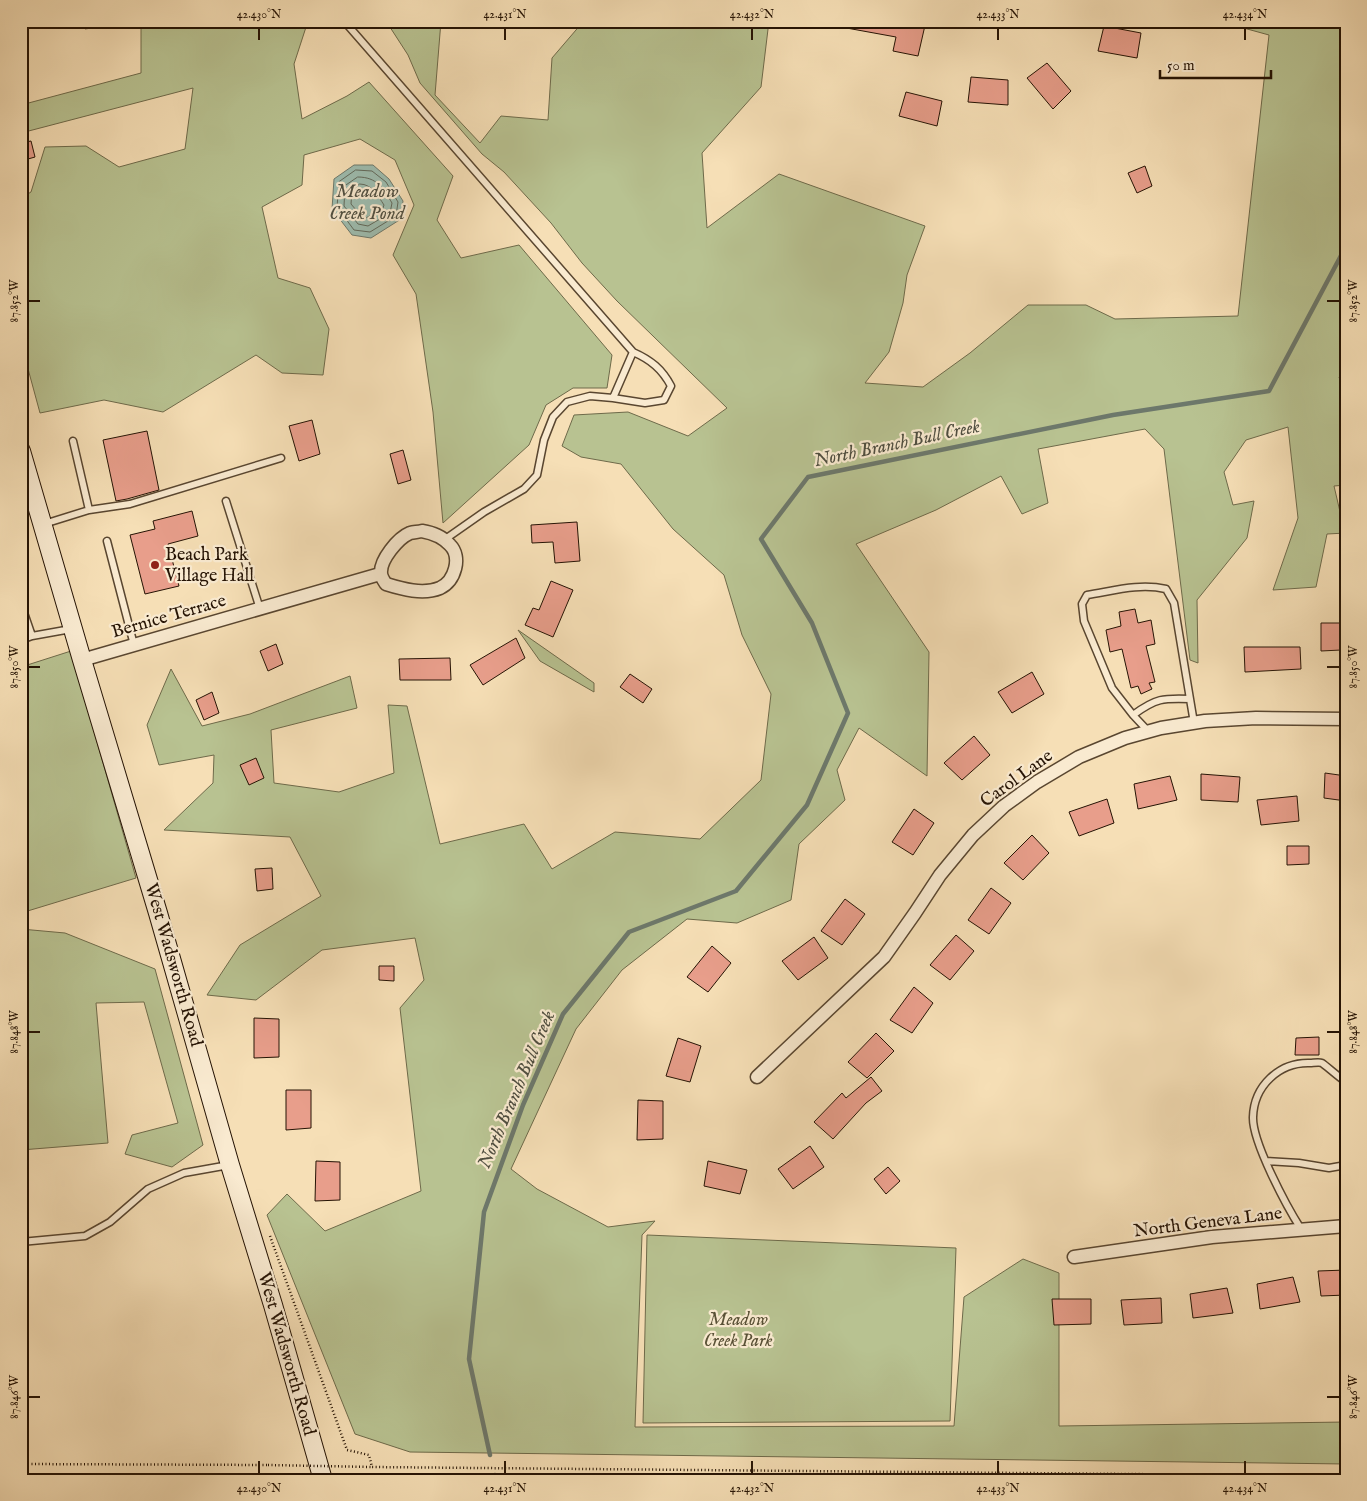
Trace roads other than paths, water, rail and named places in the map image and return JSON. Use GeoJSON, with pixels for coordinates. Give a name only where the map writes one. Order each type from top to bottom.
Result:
{"type":"FeatureCollection","features":[{"type":"Feature","properties":{"kind":"main road","name":"West Wadsworth Road"},"geometry":{"type":"LineString","coordinates":[[21,451],[323,1480]]}},
{"type":"Feature","properties":{"kind":"street"},"geometry":{"type":"LineString","coordinates":[[422,531],[435,533],[452,546],[456,560],[454,573],[448,582],[440,588],[427,591],[402,589],[386,584],[380,574],[383,562],[391,550],[410,534],[422,531]]}},
{"type":"Feature","properties":{"kind":"street","name":"Bernice Terrace"},"geometry":{"type":"LineString","coordinates":[[82,660],[380,574]]}},
{"type":"Feature","properties":{"kind":"street","name":"Carol Lane"},"geometry":{"type":"LineString","coordinates":[[757,1077],[884,957],[940,875],[973,835],[1004,806],[1037,782],[1079,757],[1125,738],[1149,732],[1194,723],[1256,718],[1346,719]]}},
{"type":"Feature","properties":{"kind":"street","name":"North Geneva Lane"},"geometry":{"type":"LineString","coordinates":[[1074,1257],[1212,1237],[1346,1226]]}},
{"type":"Feature","properties":{"kind":"lane"},"geometry":{"type":"LineString","coordinates":[[344,21],[633,352],[648,359],[665,375],[671,386],[664,400],[646,403],[590,396],[567,402],[552,417],[544,440],[537,476],[524,489],[484,512],[444,540]]}},
{"type":"Feature","properties":{"kind":"lane"},"geometry":{"type":"LineString","coordinates":[[613,398],[633,352]]}},
{"type":"Feature","properties":{"kind":"lane"},"geometry":{"type":"LineString","coordinates":[[73,441],[89,510]]}},
{"type":"Feature","properties":{"kind":"lane"},"geometry":{"type":"LineString","coordinates":[[42,524],[89,510],[130,504],[281,458]]}},
{"type":"Feature","properties":{"kind":"lane"},"geometry":{"type":"LineString","coordinates":[[226,501],[260,609]]}},
{"type":"Feature","properties":{"kind":"lane"},"geometry":{"type":"LineString","coordinates":[[106,540],[134,645]]}},
{"type":"Feature","properties":{"kind":"lane"},"geometry":{"type":"LineString","coordinates":[[1149,732],[1112,688],[1084,621],[1082,604],[1087,596],[1134,587],[1152,586],[1166,588],[1174,603],[1194,723]]}},
{"type":"Feature","properties":{"kind":"lane"},"geometry":{"type":"LineString","coordinates":[[21,604],[32,636]]}},
{"type":"Feature","properties":{"kind":"lane"},"geometry":{"type":"LineString","coordinates":[[21,640],[73,628]]}},
{"type":"Feature","properties":{"kind":"lane"},"geometry":{"type":"LineString","coordinates":[[1134,716],[1146,705],[1164,698],[1190,699]]}},
{"type":"Feature","properties":{"kind":"lane"},"geometry":{"type":"LineString","coordinates":[[1301,1230],[1257,1139],[1253,1118],[1258,1096],[1270,1076],[1283,1068],[1302,1063],[1322,1064],[1346,1082]]}},
{"type":"Feature","properties":{"kind":"lane"},"geometry":{"type":"LineString","coordinates":[[1266,1161],[1299,1163],[1330,1168],[1346,1165]]}},
{"type":"Feature","properties":{"kind":"lane"},"geometry":{"type":"LineString","coordinates":[[21,1242],[85,1236],[110,1222],[148,1188],[184,1173],[230,1165]]}},
{"type":"Feature","properties":{"kind":"water","name":"Meadow Creek Pond"},"geometry":{"type":"Polygon","coordinates":[[[354,165],[373,165],[389,179],[403,201],[401,219],[371,238],[352,235],[332,209],[334,179],[354,165]]]}},
{"type":"Feature","properties":{"kind":"waterway","name":"North Branch Bull Creek"},"geometry":{"type":"LineString","coordinates":[[490,1455],[469,1359],[484,1212],[523,1105],[563,1014],[629,932],[736,891],[807,805],[848,713],[812,623],[761,539],[808,477],[1113,415],[1269,391],[1344,250],[1346,250]]}},
{"type":"Feature","properties":{"kind":"waterway","name":"North Branch Bull Creek"},"geometry":{"type":"LineString","coordinates":[[495,1475],[496,1480]]}},
{"type":"Feature","properties":{"kind":"place","name":"Beach Park Village Hall"},"geometry":{"type":"Point","coordinates":[155,565]}},
{"type":"Feature","properties":{"kind":"park label","name":"Meadow Creek Park"},"geometry":{"type":"Point","coordinates":[738,1330]}}]}
